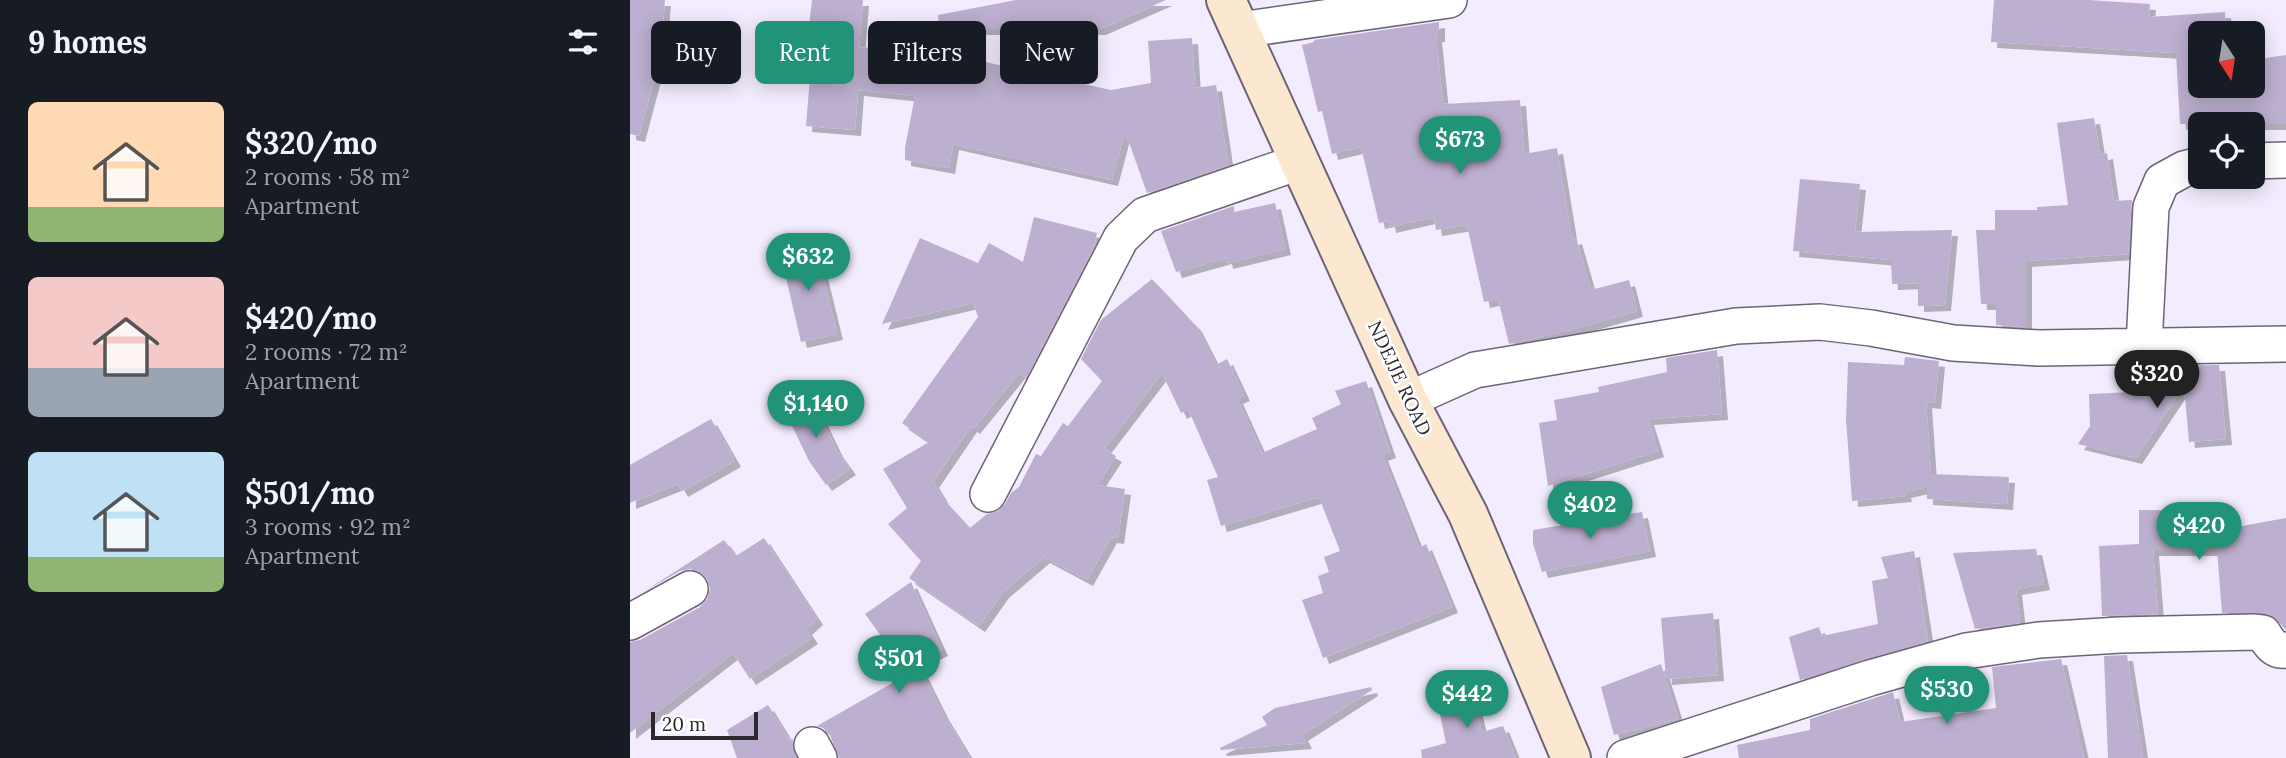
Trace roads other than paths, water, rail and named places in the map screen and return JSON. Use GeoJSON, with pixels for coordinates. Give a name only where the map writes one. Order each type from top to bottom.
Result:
{"type":"FeatureCollection","features":[{"type":"Feature","properties":{"kind":"street"},"geometry":{"type":"LineString","coordinates":[[1233,15],[1448,0]]}},
{"type":"Feature","properties":{"kind":"street","name":"NDEJJE ROAD"},"geometry":{"type":"LineString","coordinates":[[1233,15],[1408,400],[1468,514],[1571,758]]}},
{"type":"Feature","properties":{"kind":"street"},"geometry":{"type":"LineString","coordinates":[[2265,161],[2286,160]]}},
{"type":"Feature","properties":{"kind":"street"},"geometry":{"type":"LineString","coordinates":[[988,494],[1121,238],[1145,215],[1299,162]]}},
{"type":"Feature","properties":{"kind":"street"},"geometry":{"type":"LineString","coordinates":[[2144,346],[2151,207],[2162,181],[2188,168]]}},
{"type":"Feature","properties":{"kind":"street"},"geometry":{"type":"LineString","coordinates":[[1408,400],[1475,370],[1736,326],[1820,322],[1953,343],[2039,348],[2286,344]]}},
{"type":"Feature","properties":{"kind":"street"},"geometry":{"type":"LineString","coordinates":[[630,622],[690,589]]}},
{"type":"Feature","properties":{"kind":"street"},"geometry":{"type":"LineString","coordinates":[[1625,758],[1870,678],[1966,651],[2039,640],[2255,632],[2263,633],[2271,646],[2279,651],[2286,650]]}}]}
